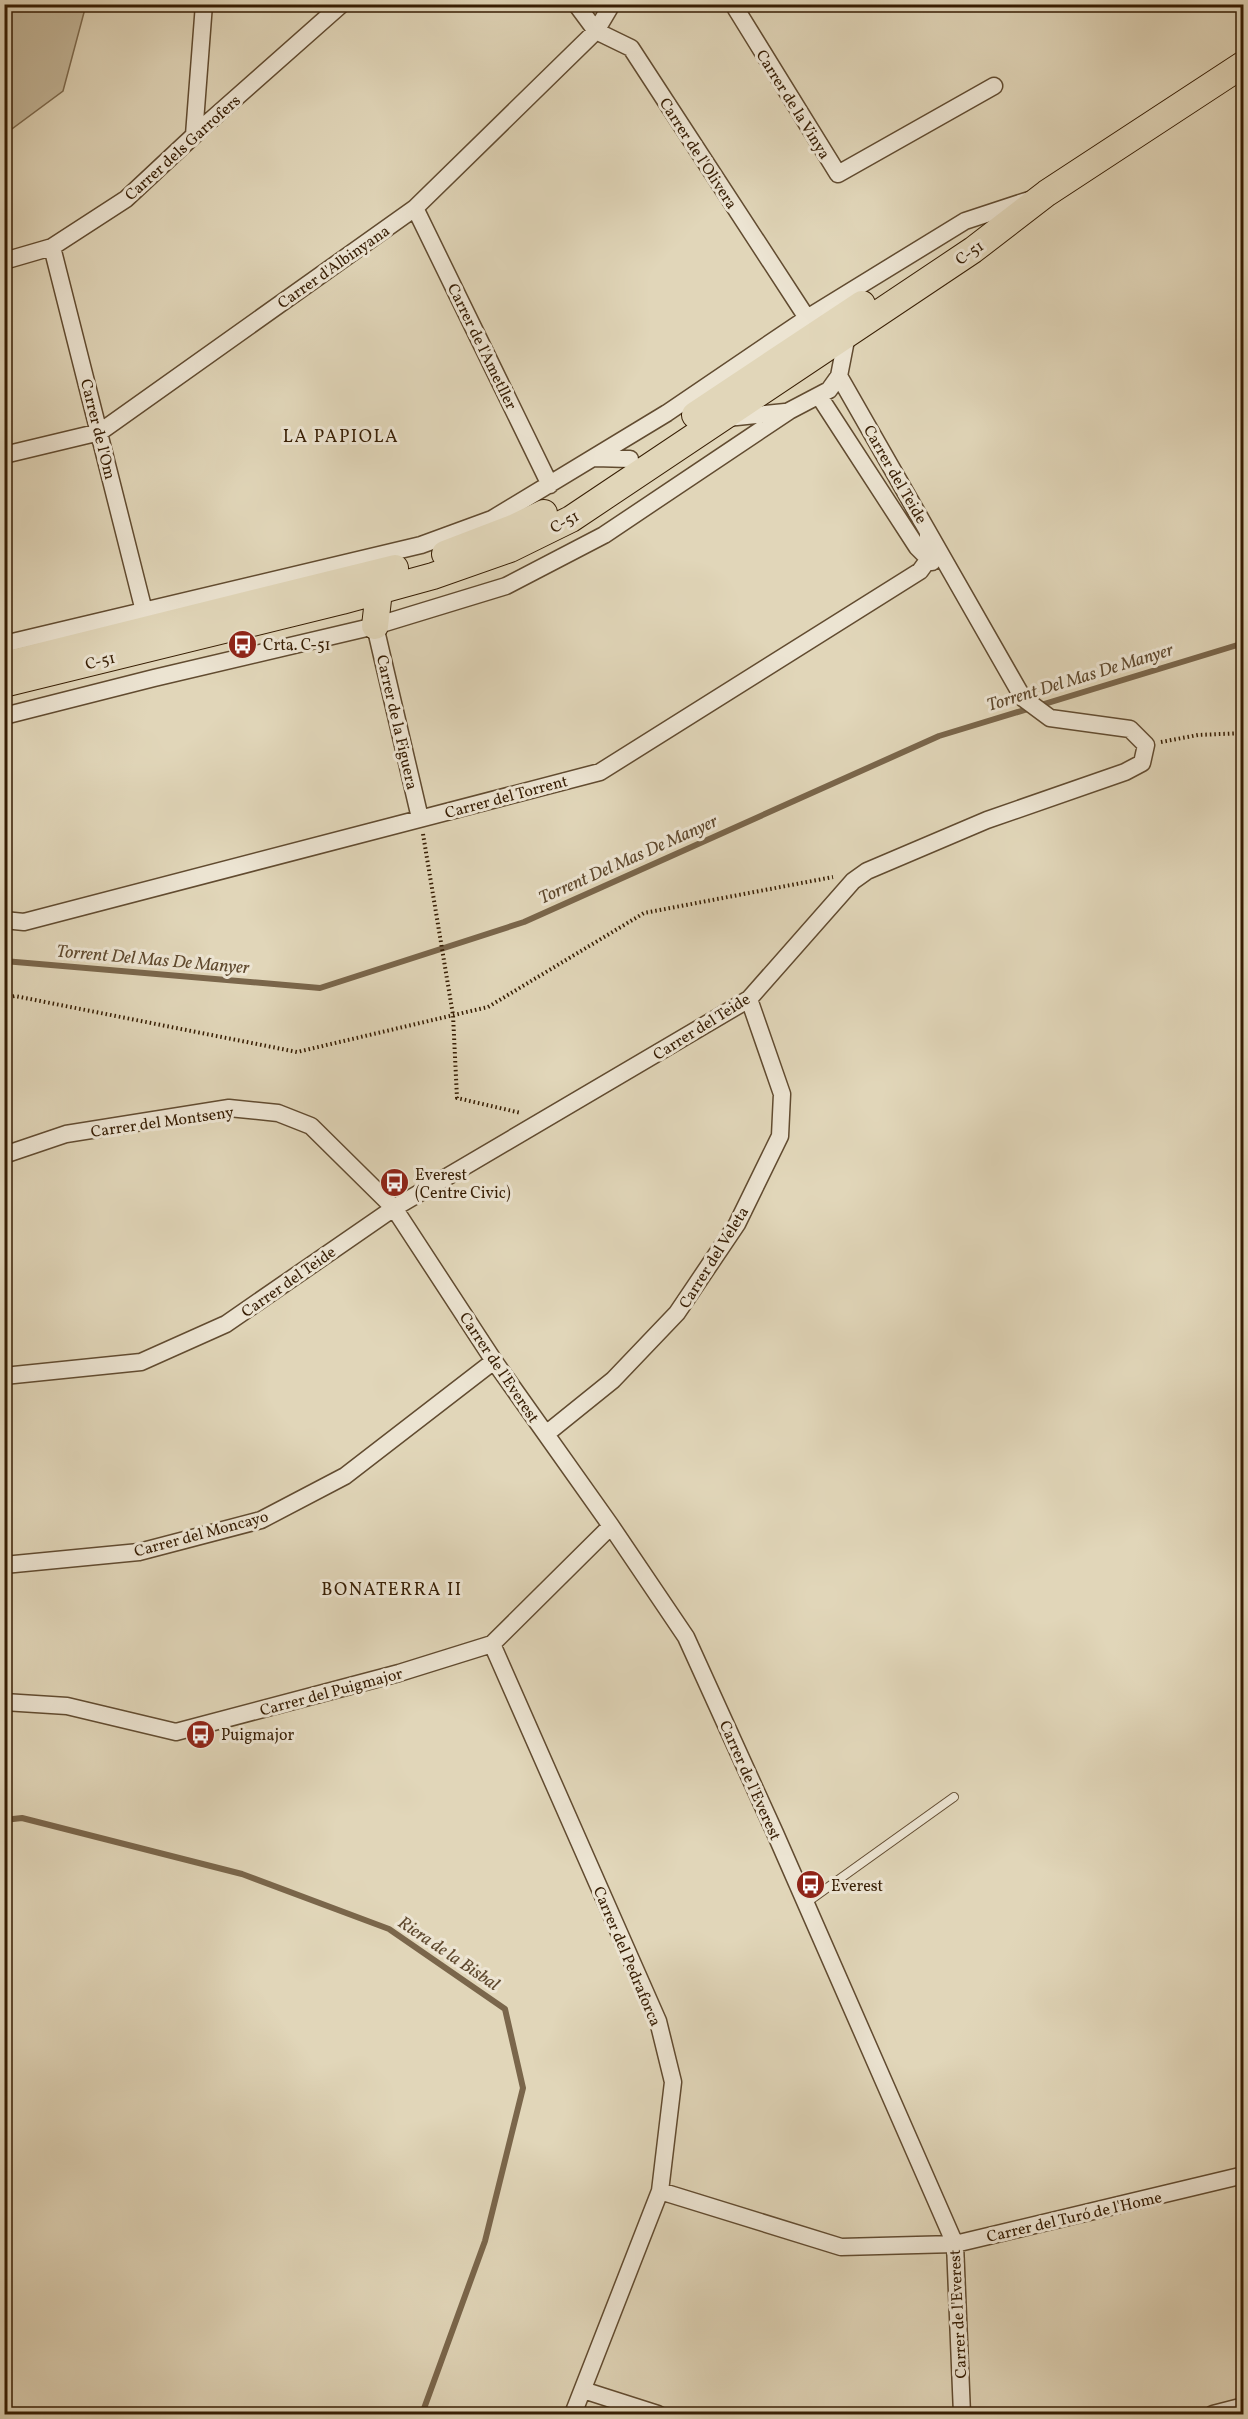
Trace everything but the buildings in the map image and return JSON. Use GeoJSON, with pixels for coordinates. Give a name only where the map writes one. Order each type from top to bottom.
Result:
{"type":"FeatureCollection","features":[{"type":"Feature","properties":{"kind":"main road","name":"C-51"},"geometry":{"type":"LineString","coordinates":[[4,684],[433,576],[510,549],[571,519],[722,407],[796,359],[809,360],[973,250],[1047,193],[1244,64]]}},
{"type":"Feature","properties":{"kind":"main road","name":"C-51"},"geometry":{"type":"LineString","coordinates":[[4,665],[144,620],[436,557],[513,528],[561,504],[630,459],[711,415],[970,233],[1047,193]]}},
{"type":"Feature","properties":{"kind":"main road"},"geometry":{"type":"LineString","coordinates":[[375,626],[379,591],[387,583],[403,575],[520,534],[542,513]]}},
{"type":"Feature","properties":{"kind":"main road"},"geometry":{"type":"LineString","coordinates":[[4,674],[132,643],[144,620]]}},
{"type":"Feature","properties":{"kind":"street"},"geometry":{"type":"LineString","coordinates":[[194,135],[204,4]]}},
{"type":"Feature","properties":{"kind":"street","name":"Carrer dels Garrofers"},"geometry":{"type":"LineString","coordinates":[[4,261],[52,247],[126,199],[194,135],[342,4]]}},
{"type":"Feature","properties":{"kind":"street","name":"Carrer de l'Olivera"},"geometry":{"type":"LineString","coordinates":[[576,4],[596,31],[631,48],[807,318]]}},
{"type":"Feature","properties":{"kind":"street","name":"Carrer d'Albinyana"},"geometry":{"type":"LineString","coordinates":[[4,455],[100,432],[415,208],[596,31],[612,4]]}},
{"type":"Feature","properties":{"kind":"street","name":"Carrer de la Vinya"},"geometry":{"type":"LineString","coordinates":[[733,4],[838,174],[994,86]]}},
{"type":"Feature","properties":{"kind":"street"},"geometry":{"type":"LineString","coordinates":[[4,644],[144,620],[421,545],[492,519],[667,413],[807,318],[965,221],[1047,193]]}},
{"type":"Feature","properties":{"kind":"street","name":"Carrer de l'Ametller"},"geometry":{"type":"LineString","coordinates":[[415,208],[550,485]]}},
{"type":"Feature","properties":{"kind":"street","name":"Carrer de l'Om"},"geometry":{"type":"LineString","coordinates":[[52,247],[100,432],[144,620]]}},
{"type":"Feature","properties":{"kind":"street"},"geometry":{"type":"LineString","coordinates":[[4,716],[375,626],[506,586],[604,535],[789,411],[830,390],[839,376],[847,335]]}},
{"type":"Feature","properties":{"kind":"street"},"geometry":{"type":"LineString","coordinates":[[809,360],[839,376]]}},
{"type":"Feature","properties":{"kind":"street","name":"Carrer del Teide"},"geometry":{"type":"LineString","coordinates":[[4,1376],[141,1362],[226,1324],[394,1208],[749,999],[853,881],[867,871],[987,820],[1125,772],[1142,763],[1146,744],[1130,729],[1048,716],[1023,699],[839,376]]}},
{"type":"Feature","properties":{"kind":"street","name":"Carrer del Teide"},"geometry":{"type":"LineString","coordinates":[[819,396],[917,547],[924,566],[952,572]]}},
{"type":"Feature","properties":{"kind":"street"},"geometry":{"type":"LineString","coordinates":[[711,415],[789,411]]}},
{"type":"Feature","properties":{"kind":"street"},"geometry":{"type":"LineString","coordinates":[[595,458],[630,459]]}},
{"type":"Feature","properties":{"kind":"street"},"geometry":{"type":"LineString","coordinates":[[924,566],[928,530]]}},
{"type":"Feature","properties":{"kind":"street","name":"Carrer del Torrent"},"geometry":{"type":"LineString","coordinates":[[4,920],[24,922],[600,772],[924,566]]}},
{"type":"Feature","properties":{"kind":"street","name":"Carrer de la Figuera"},"geometry":{"type":"LineString","coordinates":[[375,626],[420,818]]}},
{"type":"Feature","properties":{"kind":"street","name":"Carrer del Veleta"},"geometry":{"type":"LineString","coordinates":[[546,1434],[613,1380],[677,1313],[737,1224],[780,1136],[782,1094],[749,999]]}},
{"type":"Feature","properties":{"kind":"street","name":"Carrer del Montseny"},"geometry":{"type":"LineString","coordinates":[[4,1155],[66,1134],[229,1108],[278,1113],[310,1126],[394,1208]]}},
{"type":"Feature","properties":{"kind":"street","name":"Carrer de l'Everest"},"geometry":{"type":"LineString","coordinates":[[394,1208],[494,1361],[611,1526],[686,1637],[806,1903],[955,2244],[962,2415]]}},
{"type":"Feature","properties":{"kind":"street","name":"Carrer del Moncayo"},"geometry":{"type":"LineString","coordinates":[[4,1565],[139,1552],[261,1520],[345,1476],[494,1361]]}},
{"type":"Feature","properties":{"kind":"street","name":"Carrer del Puigmajor"},"geometry":{"type":"LineString","coordinates":[[4,1702],[67,1706],[176,1732],[399,1673],[492,1644],[611,1526]]}},
{"type":"Feature","properties":{"kind":"street","name":"Carrer del Pedraforca"},"geometry":{"type":"LineString","coordinates":[[492,1644],[658,2021],[673,2082],[660,2191],[573,2415]]}},
{"type":"Feature","properties":{"kind":"street","name":"Carrer del Turó de l'Home"},"geometry":{"type":"LineString","coordinates":[[660,2191],[841,2247],[955,2244],[1244,2175]]}},
{"type":"Feature","properties":{"kind":"street"},"geometry":{"type":"LineString","coordinates":[[583,2390],[658,2415]]}},
{"type":"Feature","properties":{"kind":"street"},"geometry":{"type":"LineString","coordinates":[[1213,2415],[1244,2406]]}},
{"type":"Feature","properties":{"kind":"lane"},"geometry":{"type":"LineString","coordinates":[[806,1903],[954,1797]]}},
{"type":"Feature","properties":{"kind":"path"},"geometry":{"type":"LineString","coordinates":[[1146,744],[1198,735],[1244,733]]}},
{"type":"Feature","properties":{"kind":"path"},"geometry":{"type":"LineString","coordinates":[[420,818],[453,1016],[458,1098],[546,1119]]}},
{"type":"Feature","properties":{"kind":"path"},"geometry":{"type":"LineString","coordinates":[[4,998],[15,996],[297,1052],[488,1007],[644,913],[867,871]]}},
{"type":"Feature","properties":{"kind":"shaded area"},"geometry":{"type":"Polygon","coordinates":[[[5,4],[86,5],[63,91],[5,134],[5,4]]]}},
{"type":"Feature","properties":{"kind":"waterway","name":"Torrent Del Mas De Manyer"},"geometry":{"type":"LineString","coordinates":[[4,961],[320,988],[524,922],[939,736],[1244,643]]}},
{"type":"Feature","properties":{"kind":"waterway","name":"Riera de la Bisbal"},"geometry":{"type":"LineString","coordinates":[[4,1820],[22,1818],[242,1874],[389,1929],[505,2009],[523,2088],[485,2241],[422,2414]]}},
{"type":"Feature","properties":{"kind":"place","name":"Crta. C-51"},"geometry":{"type":"Point","coordinates":[242,644]}},
{"type":"Feature","properties":{"kind":"place","name":"Everest (Centre Civic)"},"geometry":{"type":"Point","coordinates":[394,1183]}},
{"type":"Feature","properties":{"kind":"place","name":"Puigmajor"},"geometry":{"type":"Point","coordinates":[200,1734]}},
{"type":"Feature","properties":{"kind":"place","name":"Everest"},"geometry":{"type":"Point","coordinates":[810,1885]}},
{"type":"Feature","properties":{"kind":"district","name":"LA PAPIOLA"},"geometry":{"type":"Point","coordinates":[341,436]}},
{"type":"Feature","properties":{"kind":"district","name":"BONATERRA II"},"geometry":{"type":"Point","coordinates":[392,1589]}}]}
